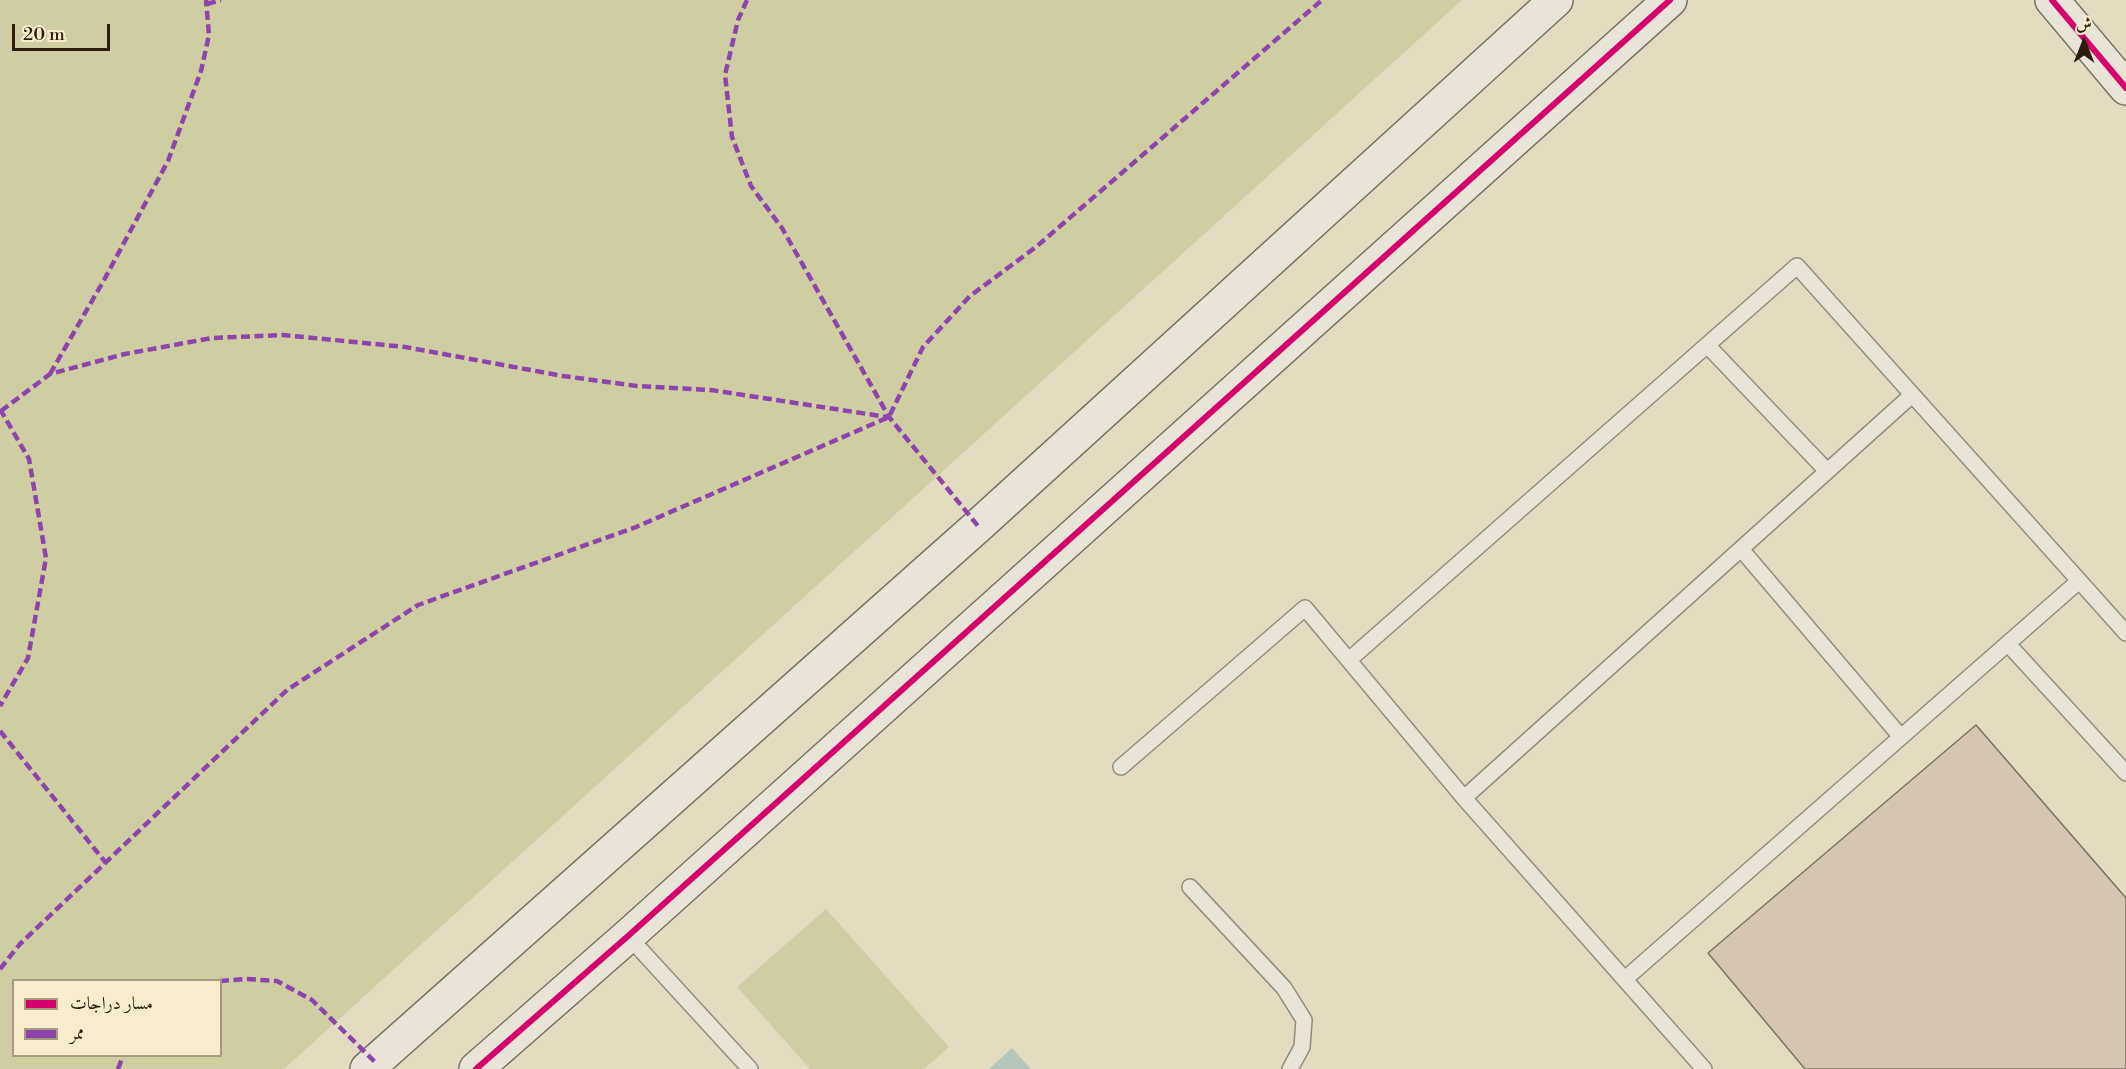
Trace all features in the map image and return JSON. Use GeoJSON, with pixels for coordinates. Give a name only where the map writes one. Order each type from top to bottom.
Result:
{"type":"FeatureCollection","features":[{"type":"Feature","properties":{"kind":"street"},"geometry":{"type":"LineString","coordinates":[[367,1069],[978,526],[1556,0]]}},
{"type":"Feature","properties":{"kind":"street"},"geometry":{"type":"LineString","coordinates":[[476,1069],[628,936],[1670,0]]}},
{"type":"Feature","properties":{"kind":"street"},"geometry":{"type":"LineString","coordinates":[[2052,0],[2126,88]]}},
{"type":"Feature","properties":{"kind":"lane"},"geometry":{"type":"LineString","coordinates":[[1350,659],[1797,266],[2126,633]]}},
{"type":"Feature","properties":{"kind":"lane"},"geometry":{"type":"LineString","coordinates":[[1707,345],[1827,471]]}},
{"type":"Feature","properties":{"kind":"lane"},"geometry":{"type":"LineString","coordinates":[[1464,798],[1912,395]]}},
{"type":"Feature","properties":{"kind":"lane"},"geometry":{"type":"LineString","coordinates":[[1741,549],[1901,737]]}},
{"type":"Feature","properties":{"kind":"lane"},"geometry":{"type":"LineString","coordinates":[[1625,979],[2079,581]]}},
{"type":"Feature","properties":{"kind":"lane"},"geometry":{"type":"LineString","coordinates":[[1121,767],[1305,608],[1464,798],[1704,1069]]}},
{"type":"Feature","properties":{"kind":"lane"},"geometry":{"type":"LineString","coordinates":[[2008,644],[2126,773]]}},
{"type":"Feature","properties":{"kind":"lane"},"geometry":{"type":"LineString","coordinates":[[1190,887],[1284,988],[1304,1020],[1302,1047],[1290,1069]]}},
{"type":"Feature","properties":{"kind":"lane"},"geometry":{"type":"LineString","coordinates":[[628,936],[750,1069]]}},
{"type":"Feature","properties":{"kind":"green space"},"geometry":{"type":"Polygon","coordinates":[[[0,0],[1462,0],[284,1069],[0,1069],[0,0]]]}},
{"type":"Feature","properties":{"kind":"green space"},"geometry":{"type":"Polygon","coordinates":[[[826,909],[949,1047],[924,1069],[810,1069],[737,987],[826,909]]]}},
{"type":"Feature","properties":{"kind":"shaded area"},"geometry":{"type":"Polygon","coordinates":[[[1012,1048],[1031,1069],[989,1069],[1012,1048]]]}},
{"type":"Feature","properties":{"kind":"building"},"geometry":{"type":"Polygon","coordinates":[[[1976,725],[2126,898],[2126,1069],[1805,1069],[1708,953],[1976,725]]]}},
{"type":"Feature","properties":{"kind":"marked path"},"geometry":{"type":"LineString","coordinates":[[50,374],[168,161],[201,71],[209,35],[206,0]]}},
{"type":"Feature","properties":{"kind":"marked path"},"geometry":{"type":"LineString","coordinates":[[207,4],[221,0]]}},
{"type":"Feature","properties":{"kind":"marked path"},"geometry":{"type":"LineString","coordinates":[[747,0],[738,20],[725,75],[732,137],[751,186],[782,228],[889,417],[978,526]]}},
{"type":"Feature","properties":{"kind":"marked path"},"geometry":{"type":"LineString","coordinates":[[0,969],[20,944],[287,690],[418,605],[636,527],[889,417],[923,347],[970,296],[1036,247],[1322,0]]}},
{"type":"Feature","properties":{"kind":"marked path"},"geometry":{"type":"LineString","coordinates":[[1,411],[50,374],[125,354],[212,338],[283,335],[405,347],[563,376],[637,386],[711,390],[887,417]]}},
{"type":"Feature","properties":{"kind":"marked path"},"geometry":{"type":"LineString","coordinates":[[0,409],[29,459],[46,558],[28,658],[0,706]]}},
{"type":"Feature","properties":{"kind":"marked path"},"geometry":{"type":"LineString","coordinates":[[0,731],[106,863]]}},
{"type":"Feature","properties":{"kind":"marked path"},"geometry":{"type":"LineString","coordinates":[[222,981],[247,979],[277,981],[312,1000],[375,1062]]}},
{"type":"Feature","properties":{"kind":"marked path"},"geometry":{"type":"LineString","coordinates":[[118,1069],[123,1057]]}},
{"type":"Feature","properties":{"kind":"cycle path"},"geometry":{"type":"LineString","coordinates":[[476,1069],[628,936],[1670,0]]}},
{"type":"Feature","properties":{"kind":"cycle path"},"geometry":{"type":"LineString","coordinates":[[2052,0],[2126,88]]}}]}
